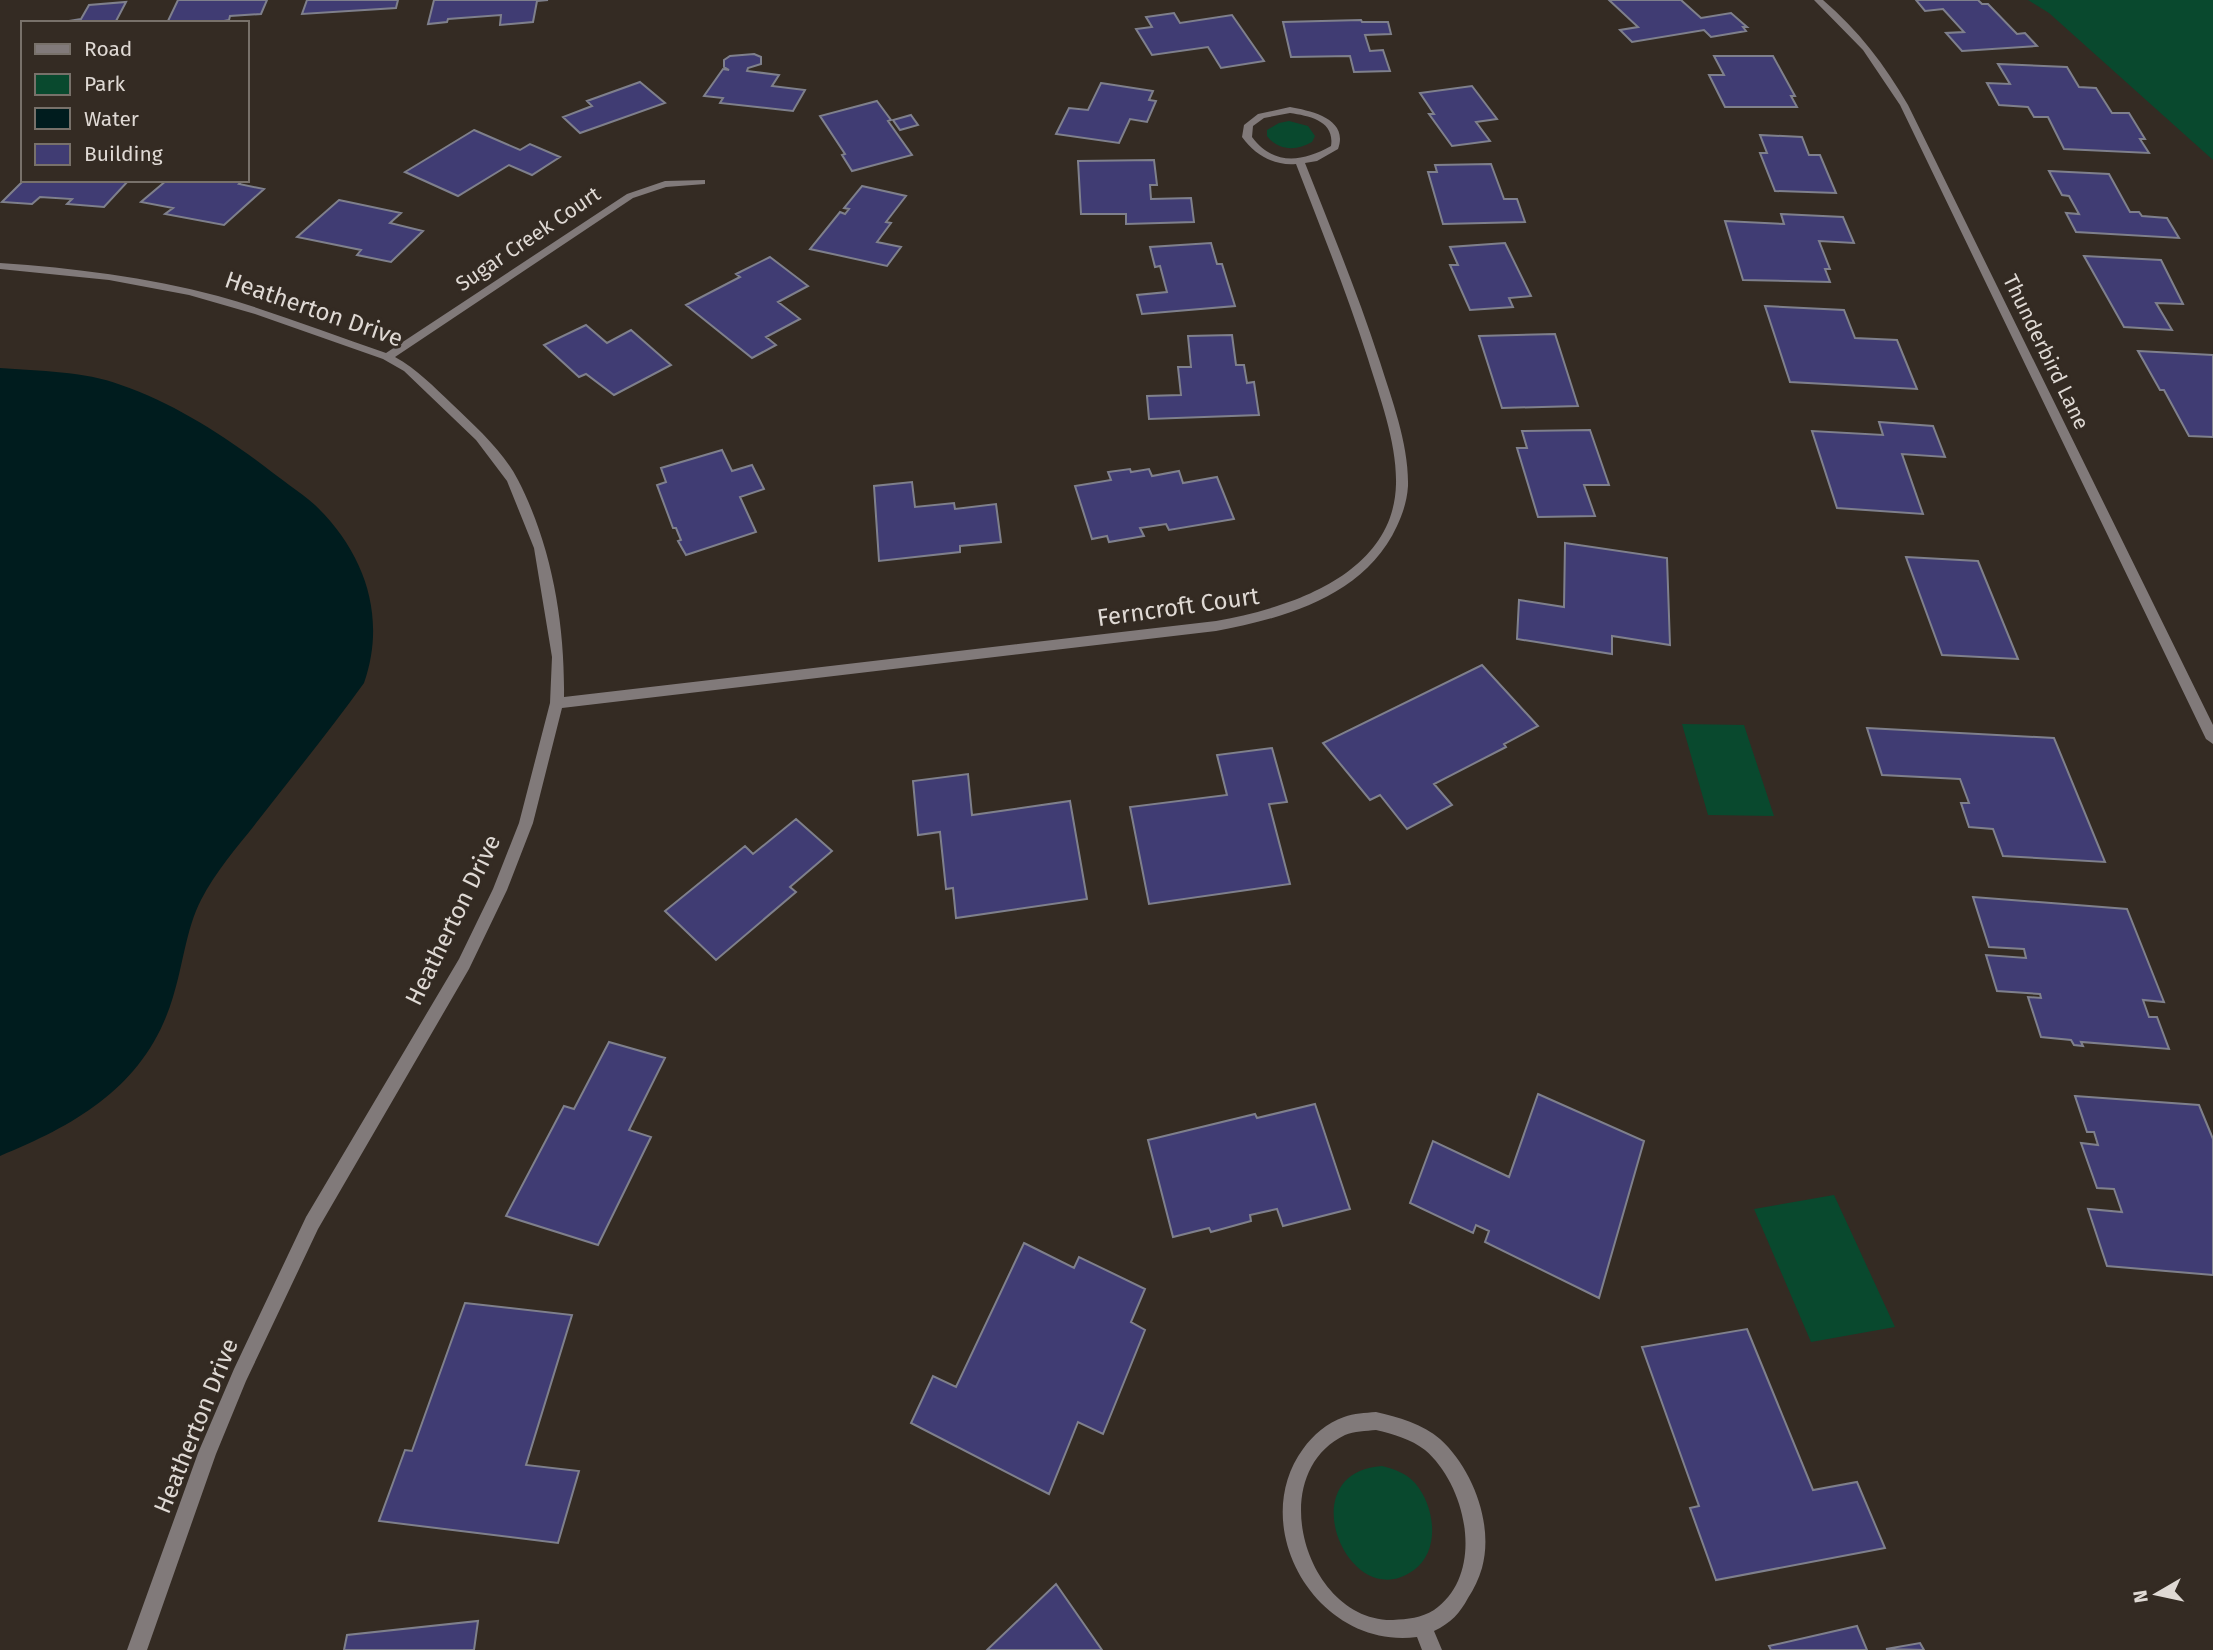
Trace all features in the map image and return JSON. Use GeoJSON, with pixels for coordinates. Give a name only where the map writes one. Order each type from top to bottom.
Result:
{"type":"FeatureCollection","features":[{"type":"Feature","properties":{"kind":"street","name":"Thunderbird Lane"},"geometry":{"type":"LineString","coordinates":[[1818,0],[1846,23],[1884,69],[1904,105],[2213,739]]}},
{"type":"Feature","properties":{"kind":"street"},"geometry":{"type":"LineString","coordinates":[[1290,110],[1318,116],[1328,122],[1338,139],[1335,147],[1327,154],[1300,161],[1277,159],[1258,152],[1249,145],[1245,136],[1251,120],[1262,115],[1290,110]]}},
{"type":"Feature","properties":{"kind":"street","name":"Ferncroft Court"},"geometry":{"type":"LineString","coordinates":[[558,703],[1216,626],[1260,619],[1311,601],[1351,577],[1381,545],[1398,509],[1402,478],[1397,441],[1367,334],[1300,161]]}},
{"type":"Feature","properties":{"kind":"street","name":"Sugar Creek Court"},"geometry":{"type":"LineString","coordinates":[[387,357],[630,196],[665,184],[702,182]]}},
{"type":"Feature","properties":{"kind":"street","name":"Heatherton Drive"},"geometry":{"type":"LineString","coordinates":[[0,266],[91,275],[205,297],[387,357],[408,369],[480,437],[512,480],[540,548],[558,657],[558,703],[526,823],[500,890],[464,964],[312,1223],[240,1375],[207,1453],[137,1650]]}},
{"type":"Feature","properties":{"kind":"street"},"geometry":{"type":"LineString","coordinates":[[1376,1420],[1406,1428],[1434,1446],[1457,1474],[1471,1508],[1475,1545],[1469,1579],[1450,1609],[1423,1627],[1395,1632],[1365,1628],[1337,1611],[1314,1586],[1298,1556],[1291,1523],[1293,1490],[1303,1462],[1322,1440],[1345,1426],[1376,1420]]}},
{"type":"Feature","properties":{"kind":"street"},"geometry":{"type":"LineString","coordinates":[[1423,1627],[1432,1650]]}},
{"type":"Feature","properties":{"kind":"green space"},"geometry":{"type":"Polygon","coordinates":[[[2028,0],[2213,0],[2213,160],[2049,13],[2028,0]]]}},
{"type":"Feature","properties":{"kind":"green space"},"geometry":{"type":"Polygon","coordinates":[[[1289,121],[1308,126],[1315,136],[1312,142],[1288,148],[1271,141],[1267,130],[1289,121]]]}},
{"type":"Feature","properties":{"kind":"green space"},"geometry":{"type":"Polygon","coordinates":[[[1682,724],[1744,725],[1774,816],[1708,815],[1682,724]]]}},
{"type":"Feature","properties":{"kind":"green space"},"geometry":{"type":"Polygon","coordinates":[[[1834,1195],[1895,1327],[1811,1342],[1754,1209],[1834,1195]]]}},
{"type":"Feature","properties":{"kind":"green space"},"geometry":{"type":"Polygon","coordinates":[[[1382,1466],[1400,1472],[1415,1483],[1427,1503],[1432,1528],[1428,1551],[1423,1561],[1414,1570],[1390,1580],[1368,1575],[1351,1560],[1338,1538],[1334,1514],[1338,1492],[1354,1474],[1382,1466]]]}},
{"type":"Feature","properties":{"kind":"water"},"geometry":{"type":"Polygon","coordinates":[[[0,368],[77,374],[107,380],[177,410],[247,454],[315,505],[347,544],[367,587],[373,634],[371,658],[364,683],[229,858],[201,900],[192,923],[173,997],[146,1054],[128,1077],[107,1097],[83,1114],[0,1156],[0,368]]]}},
{"type":"Feature","properties":{"kind":"building"},"geometry":{"type":"Polygon","coordinates":[[[178,0],[267,0],[261,14],[230,16],[229,20],[224,21],[168,21],[178,0]]]}},
{"type":"Feature","properties":{"kind":"building"},"geometry":{"type":"Polygon","coordinates":[[[307,0],[398,0],[396,8],[302,14],[307,0]]]}},
{"type":"Feature","properties":{"kind":"building"},"geometry":{"type":"Polygon","coordinates":[[[434,0],[548,0],[537,1],[533,22],[500,25],[501,15],[448,19],[447,22],[428,24],[434,0]]]}},
{"type":"Feature","properties":{"kind":"building"},"geometry":{"type":"Polygon","coordinates":[[[1609,0],[1681,0],[1701,18],[1731,13],[1747,27],[1743,27],[1746,31],[1711,37],[1704,30],[1632,42],[1620,30],[1638,27],[1609,0]]]}},
{"type":"Feature","properties":{"kind":"building"},"geometry":{"type":"Polygon","coordinates":[[[1916,0],[1978,0],[1982,4],[1988,4],[2017,34],[2025,33],[2037,46],[1962,51],[1946,33],[1964,32],[1943,9],[1925,11],[1916,0]]]}},
{"type":"Feature","properties":{"kind":"building"},"geometry":{"type":"Polygon","coordinates":[[[126,2],[116,21],[69,21],[81,19],[89,5],[126,2]]]}},
{"type":"Feature","properties":{"kind":"building"},"geometry":{"type":"Polygon","coordinates":[[[1174,13],[1180,23],[1232,15],[1264,61],[1221,68],[1208,47],[1152,55],[1136,29],[1152,27],[1146,17],[1174,13]]]}},
{"type":"Feature","properties":{"kind":"building"},"geometry":{"type":"Polygon","coordinates":[[[1283,22],[1388,22],[1391,34],[1365,35],[1370,51],[1383,50],[1390,71],[1354,72],[1350,56],[1291,57],[1283,22]]]}},
{"type":"Feature","properties":{"kind":"building"},"geometry":{"type":"Polygon","coordinates":[[[754,54],[761,57],[761,64],[748,68],[747,71],[779,75],[772,86],[805,90],[793,111],[720,103],[723,98],[704,96],[723,69],[729,70],[724,67],[724,60],[730,56],[754,54]]]}},
{"type":"Feature","properties":{"kind":"building"},"geometry":{"type":"Polygon","coordinates":[[[1714,56],[1773,56],[1795,96],[1791,96],[1797,107],[1725,107],[1709,75],[1724,75],[1714,56]]]}},
{"type":"Feature","properties":{"kind":"building"},"geometry":{"type":"Polygon","coordinates":[[[1998,64],[2067,67],[2079,87],[2096,88],[2112,113],[2129,113],[2145,139],[2140,139],[2149,153],[2064,149],[2048,117],[2034,117],[2028,107],[1999,105],[1987,83],[2010,84],[1998,64]]]}},
{"type":"Feature","properties":{"kind":"building"},"geometry":{"type":"Polygon","coordinates":[[[640,82],[665,103],[580,133],[563,117],[592,106],[587,101],[640,82]]]}},
{"type":"Feature","properties":{"kind":"building"},"geometry":{"type":"Polygon","coordinates":[[[1101,83],[1153,91],[1149,100],[1156,101],[1147,122],[1130,119],[1119,143],[1056,134],[1069,108],[1088,110],[1101,83]]]}},
{"type":"Feature","properties":{"kind":"building"},"geometry":{"type":"Polygon","coordinates":[[[1472,86],[1497,119],[1476,122],[1490,141],[1452,146],[1429,114],[1434,114],[1420,93],[1472,86]]]}},
{"type":"Feature","properties":{"kind":"building"},"geometry":{"type":"Polygon","coordinates":[[[877,101],[912,155],[852,171],[842,155],[845,154],[820,116],[877,101]]]}},
{"type":"Feature","properties":{"kind":"building"},"geometry":{"type":"Polygon","coordinates":[[[911,115],[918,125],[900,130],[893,120],[911,115]]]}},
{"type":"Feature","properties":{"kind":"building"},"geometry":{"type":"Polygon","coordinates":[[[474,130],[520,150],[530,144],[560,157],[532,175],[509,165],[458,196],[405,172],[474,130]]]}},
{"type":"Feature","properties":{"kind":"building"},"geometry":{"type":"Polygon","coordinates":[[[1760,135],[1802,137],[1809,155],[1820,155],[1836,193],[1775,191],[1760,153],[1767,153],[1760,135]]]}},
{"type":"Feature","properties":{"kind":"building"},"geometry":{"type":"Polygon","coordinates":[[[1154,160],[1157,185],[1150,185],[1151,199],[1191,198],[1194,222],[1126,224],[1126,214],[1081,214],[1078,161],[1154,160]]]}},
{"type":"Feature","properties":{"kind":"building"},"geometry":{"type":"Polygon","coordinates":[[[1491,164],[1504,199],[1517,199],[1525,222],[1443,224],[1428,172],[1437,172],[1435,165],[1491,164]]]}},
{"type":"Feature","properties":{"kind":"building"},"geometry":{"type":"Polygon","coordinates":[[[2049,171],[2109,174],[2130,212],[2167,218],[2179,238],[2076,232],[2066,213],[2079,214],[2069,196],[2062,195],[2049,171]]]}},
{"type":"Feature","properties":{"kind":"building"},"geometry":{"type":"Polygon","coordinates":[[[22,182],[127,182],[104,207],[67,204],[72,199],[40,197],[32,204],[2,202],[22,182]]]}},
{"type":"Feature","properties":{"kind":"building"},"geometry":{"type":"Polygon","coordinates":[[[165,182],[241,182],[239,184],[264,189],[224,225],[165,214],[173,208],[141,202],[165,182]]]}},
{"type":"Feature","properties":{"kind":"building"},"geometry":{"type":"Polygon","coordinates":[[[862,186],[906,196],[886,222],[891,223],[877,242],[901,247],[887,266],[810,249],[840,212],[845,214],[849,209],[844,208],[862,186]]]}},
{"type":"Feature","properties":{"kind":"building"},"geometry":{"type":"Polygon","coordinates":[[[339,200],[401,213],[390,223],[423,231],[391,262],[357,255],[361,250],[297,237],[339,200]]]}},
{"type":"Feature","properties":{"kind":"building"},"geometry":{"type":"Polygon","coordinates":[[[1781,214],[1843,217],[1854,243],[1819,241],[1830,269],[1825,269],[1830,282],[1743,280],[1725,221],[1784,224],[1781,214]]]}},
{"type":"Feature","properties":{"kind":"building"},"geometry":{"type":"Polygon","coordinates":[[[1211,243],[1217,264],[1222,264],[1235,306],[1142,314],[1137,295],[1167,292],[1160,266],[1155,267],[1150,247],[1211,243]]]}},
{"type":"Feature","properties":{"kind":"building"},"geometry":{"type":"Polygon","coordinates":[[[1505,243],[1531,296],[1509,298],[1513,307],[1470,310],[1450,265],[1458,265],[1450,247],[1505,243]]]}},
{"type":"Feature","properties":{"kind":"building"},"geometry":{"type":"Polygon","coordinates":[[[2084,256],[2161,260],[2183,304],[2156,303],[2172,330],[2124,327],[2084,256]]]}},
{"type":"Feature","properties":{"kind":"building"},"geometry":{"type":"Polygon","coordinates":[[[770,257],[808,286],[778,302],[800,319],[766,337],[776,345],[752,358],[686,305],[740,277],[736,274],[770,257]]]}},
{"type":"Feature","properties":{"kind":"building"},"geometry":{"type":"Polygon","coordinates":[[[1765,306],[1844,310],[1855,338],[1897,340],[1917,389],[1790,382],[1765,306]]]}},
{"type":"Feature","properties":{"kind":"building"},"geometry":{"type":"Polygon","coordinates":[[[586,325],[607,343],[631,330],[671,365],[614,395],[586,374],[579,377],[544,345],[586,325]]]}},
{"type":"Feature","properties":{"kind":"building"},"geometry":{"type":"Polygon","coordinates":[[[1555,334],[1578,406],[1502,408],[1479,336],[1555,334]]]}},
{"type":"Feature","properties":{"kind":"building"},"geometry":{"type":"Polygon","coordinates":[[[1232,335],[1236,365],[1244,365],[1247,383],[1254,382],[1259,415],[1149,419],[1147,396],[1181,395],[1178,367],[1191,367],[1188,336],[1232,335]]]}},
{"type":"Feature","properties":{"kind":"building"},"geometry":{"type":"Polygon","coordinates":[[[2138,351],[2213,355],[2213,437],[2189,436],[2164,390],[2160,390],[2138,351]]]}},
{"type":"Feature","properties":{"kind":"building"},"geometry":{"type":"Polygon","coordinates":[[[1879,422],[1933,426],[1945,457],[1902,454],[1923,514],[1837,508],[1812,431],[1883,435],[1879,422]]]}},
{"type":"Feature","properties":{"kind":"building"},"geometry":{"type":"Polygon","coordinates":[[[1590,430],[1609,485],[1584,485],[1595,516],[1538,517],[1517,448],[1527,448],[1522,431],[1590,430]]]}},
{"type":"Feature","properties":{"kind":"building"},"geometry":{"type":"Polygon","coordinates":[[[722,450],[732,471],[752,465],[764,489],[740,497],[756,532],[686,555],[657,485],[666,482],[661,468],[722,450]]]}},
{"type":"Feature","properties":{"kind":"building"},"geometry":{"type":"Polygon","coordinates":[[[1130,469],[1131,472],[1149,469],[1152,476],[1179,471],[1183,483],[1217,477],[1234,519],[1169,530],[1166,524],[1140,528],[1144,536],[1109,542],[1107,536],[1092,539],[1075,486],[1111,480],[1108,472],[1130,469]]]}},
{"type":"Feature","properties":{"kind":"building"},"geometry":{"type":"Polygon","coordinates":[[[912,482],[915,507],[954,503],[955,509],[996,504],[1001,542],[960,546],[960,552],[879,561],[874,486],[912,482]]]}},
{"type":"Feature","properties":{"kind":"building"},"geometry":{"type":"Polygon","coordinates":[[[1565,543],[1667,558],[1670,645],[1612,636],[1612,654],[1517,639],[1519,600],[1564,607],[1565,543]]]}},
{"type":"Feature","properties":{"kind":"building"},"geometry":{"type":"Polygon","coordinates":[[[1906,557],[1978,561],[2018,659],[1942,655],[1906,557]]]}},
{"type":"Feature","properties":{"kind":"building"},"geometry":{"type":"Polygon","coordinates":[[[1482,665],[1538,726],[1504,744],[1506,747],[1434,784],[1452,805],[1407,829],[1380,795],[1370,800],[1323,743],[1482,665]]]}},
{"type":"Feature","properties":{"kind":"building"},"geometry":{"type":"Polygon","coordinates":[[[1867,728],[2054,738],[2105,862],[2003,856],[1993,829],[1969,827],[1961,803],[1969,803],[1960,779],[1882,775],[1867,728]]]}},
{"type":"Feature","properties":{"kind":"building"},"geometry":{"type":"Polygon","coordinates":[[[1272,748],[1287,802],[1269,804],[1290,884],[1149,904],[1130,807],[1227,795],[1217,755],[1272,748]]]}},
{"type":"Feature","properties":{"kind":"building"},"geometry":{"type":"Polygon","coordinates":[[[968,774],[972,815],[1070,801],[1087,899],[956,918],[953,888],[946,889],[940,832],[918,835],[913,781],[968,774]]]}},
{"type":"Feature","properties":{"kind":"building"},"geometry":{"type":"Polygon","coordinates":[[[796,819],[832,851],[790,887],[796,892],[716,960],[665,911],[745,846],[753,854],[796,819]]]}},
{"type":"Feature","properties":{"kind":"building"},"geometry":{"type":"Polygon","coordinates":[[[1973,897],[2127,909],[2164,1002],[2143,1000],[2149,1017],[2157,1017],[2169,1049],[2081,1042],[2083,1046],[2074,1045],[2071,1040],[2041,1037],[2028,997],[2041,998],[2040,994],[1997,991],[1986,955],[2026,958],[2024,949],[1989,947],[1973,897]]]}},
{"type":"Feature","properties":{"kind":"building"},"geometry":{"type":"Polygon","coordinates":[[[609,1042],[665,1058],[629,1130],[651,1137],[598,1245],[506,1216],[564,1106],[574,1109],[609,1042]]]}},
{"type":"Feature","properties":{"kind":"building"},"geometry":{"type":"Polygon","coordinates":[[[1538,1094],[1644,1141],[1599,1298],[1485,1242],[1489,1231],[1476,1225],[1473,1233],[1410,1203],[1433,1141],[1509,1177],[1538,1094]]]}},
{"type":"Feature","properties":{"kind":"building"},"geometry":{"type":"Polygon","coordinates":[[[2075,1096],[2199,1105],[2213,1139],[2213,1275],[2107,1266],[2088,1209],[2122,1212],[2114,1189],[2097,1188],[2081,1143],[2098,1145],[2094,1132],[2087,1132],[2075,1096]]]}},
{"type":"Feature","properties":{"kind":"building"},"geometry":{"type":"Polygon","coordinates":[[[1315,1104],[1350,1209],[1283,1226],[1277,1209],[1250,1215],[1251,1221],[1211,1232],[1209,1228],[1173,1237],[1148,1140],[1255,1114],[1257,1118],[1315,1104]]]}},
{"type":"Feature","properties":{"kind":"building"},"geometry":{"type":"Polygon","coordinates":[[[1024,1243],[1074,1268],[1079,1257],[1145,1289],[1131,1322],[1145,1330],[1103,1434],[1078,1422],[1049,1494],[911,1423],[933,1376],[956,1387],[1024,1243]]]}},
{"type":"Feature","properties":{"kind":"building"},"geometry":{"type":"Polygon","coordinates":[[[465,1303],[572,1315],[526,1465],[579,1471],[558,1543],[379,1521],[405,1450],[412,1451],[465,1303]]]}},
{"type":"Feature","properties":{"kind":"building"},"geometry":{"type":"Polygon","coordinates":[[[1747,1329],[1813,1490],[1857,1482],[1885,1548],[1716,1580],[1690,1508],[1699,1506],[1642,1347],[1747,1329]]]}},
{"type":"Feature","properties":{"kind":"building"},"geometry":{"type":"Polygon","coordinates":[[[1056,1584],[1102,1650],[987,1650],[1056,1584]]]}},
{"type":"Feature","properties":{"kind":"building"},"geometry":{"type":"Polygon","coordinates":[[[478,1621],[474,1650],[344,1650],[347,1635],[478,1621]]]}},
{"type":"Feature","properties":{"kind":"building"},"geometry":{"type":"Polygon","coordinates":[[[1857,1626],[1867,1650],[1771,1650],[1769,1646],[1857,1626]]]}},
{"type":"Feature","properties":{"kind":"building"},"geometry":{"type":"Polygon","coordinates":[[[1920,1643],[1924,1650],[1886,1649],[1920,1643]]]}}]}
